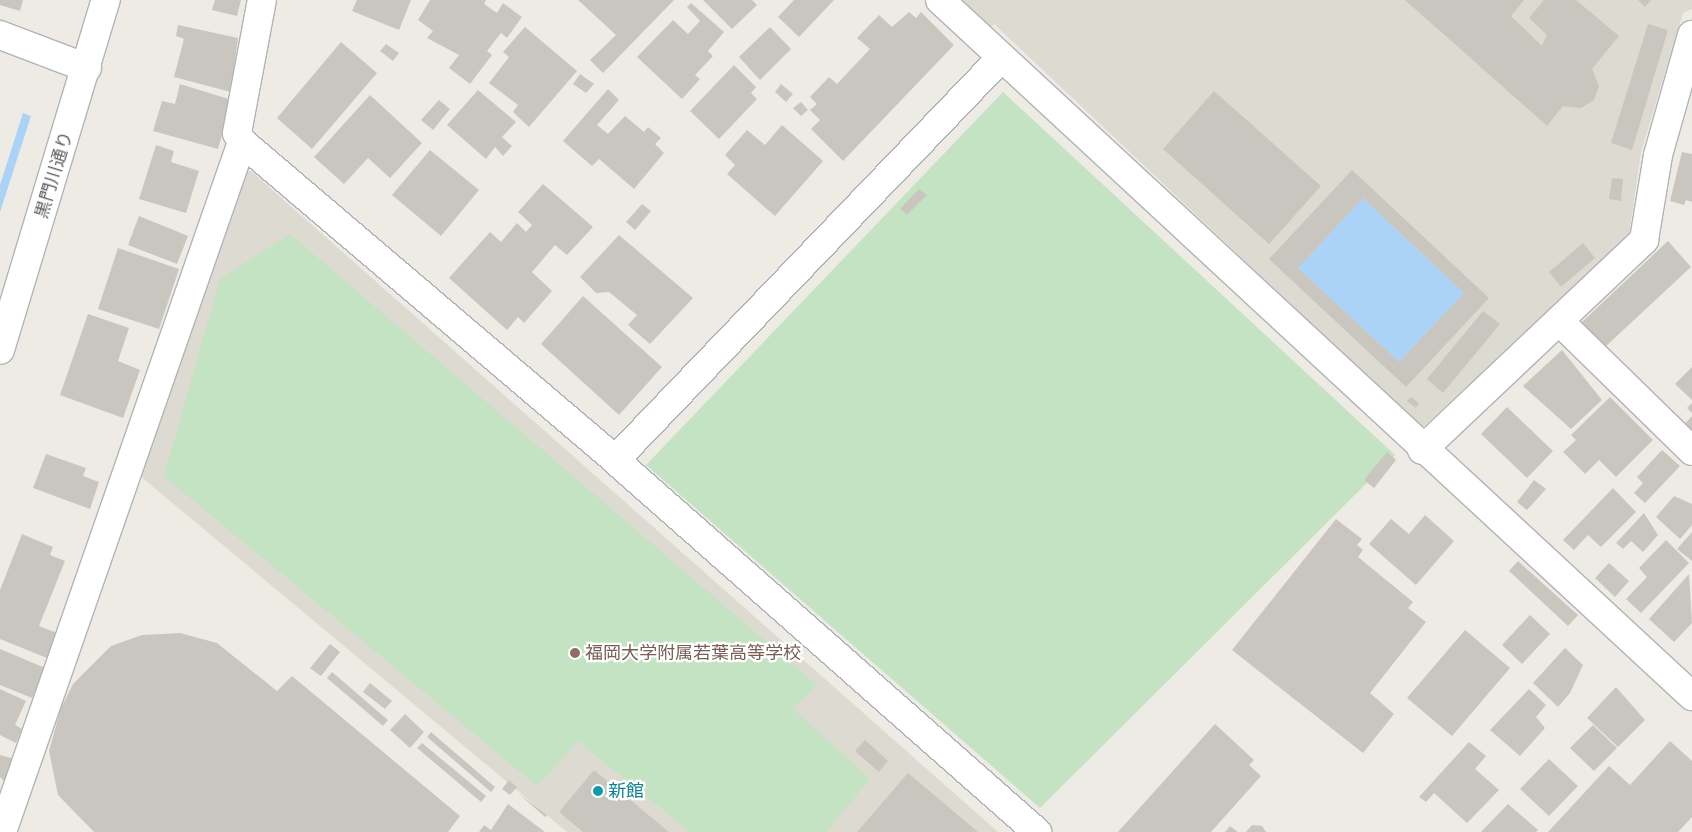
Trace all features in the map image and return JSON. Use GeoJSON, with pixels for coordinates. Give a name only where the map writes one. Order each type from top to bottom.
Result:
{"type":"FeatureCollection","features":[{"type":"Feature","properties":{"kind":"street","name":"黒門川通り"},"geometry":{"type":"LineString","coordinates":[[0,350],[87,68],[106,0]]}},
{"type":"Feature","properties":{"kind":"street"},"geometry":{"type":"LineString","coordinates":[[262,0],[237,133],[242,142],[615,460],[1038,832]]}},
{"type":"Feature","properties":{"kind":"street"},"geometry":{"type":"LineString","coordinates":[[940,0],[1422,450],[1692,696]]}},
{"type":"Feature","properties":{"kind":"street"},"geometry":{"type":"LineString","coordinates":[[0,35],[87,68]]}},
{"type":"Feature","properties":{"kind":"street"},"geometry":{"type":"LineString","coordinates":[[1422,450],[1644,240],[1658,155],[1692,35]]}},
{"type":"Feature","properties":{"kind":"street"},"geometry":{"type":"LineString","coordinates":[[615,460],[1001,58]]}},
{"type":"Feature","properties":{"kind":"street"},"geometry":{"type":"LineString","coordinates":[[2,832],[242,142]]}},
{"type":"Feature","properties":{"kind":"street"},"geometry":{"type":"LineString","coordinates":[[1559,320],[1692,451]]}},
{"type":"Feature","properties":{"kind":"shaded area"},"geometry":{"type":"Polygon","coordinates":[[[960,0],[1692,0],[1692,9],[1683,13],[1641,152],[1629,235],[1422,428],[994,24],[990,28],[960,0]]]}},
{"type":"Feature","properties":{"kind":"shaded area","name":"福岡大学附属若葉高等学校"},"geometry":{"type":"Polygon","coordinates":[[[243,171],[251,171],[998,832],[567,832],[139,475],[243,171]]]}},
{"type":"Feature","properties":{"kind":"green space"},"geometry":{"type":"Polygon","coordinates":[[[1003,92],[1395,455],[1040,808],[646,465],[1003,92]]]}},
{"type":"Feature","properties":{"kind":"green space","name":"福岡大学附属若葉高等学校"},"geometry":{"type":"Polygon","coordinates":[[[290,234],[817,685],[793,709],[870,779],[826,832],[690,832],[578,741],[537,786],[164,476],[220,279],[290,234]]]}},
{"type":"Feature","properties":{"kind":"water"},"geometry":{"type":"Polygon","coordinates":[[[23,113],[31,116],[0,212],[0,185],[23,113]]]}},
{"type":"Feature","properties":{"kind":"water"},"geometry":{"type":"Polygon","coordinates":[[[1363,198],[1464,293],[1399,362],[1298,268],[1363,198]]]}},
{"type":"Feature","properties":{"kind":"building"},"geometry":{"type":"Polygon","coordinates":[[[0,0],[23,0],[20,11],[0,5],[0,0]]]}},
{"type":"Feature","properties":{"kind":"building"},"geometry":{"type":"Polygon","coordinates":[[[215,0],[241,0],[237,16],[212,10],[215,0]]]}},
{"type":"Feature","properties":{"kind":"building"},"geometry":{"type":"Polygon","coordinates":[[[357,0],[411,0],[399,30],[352,11],[357,0]]]}},
{"type":"Feature","properties":{"kind":"building"},"geometry":{"type":"Polygon","coordinates":[[[430,0],[486,0],[484,4],[497,13],[503,3],[522,17],[507,38],[501,33],[487,51],[492,55],[470,84],[449,68],[459,55],[427,38],[433,31],[418,20],[430,0]]]}},
{"type":"Feature","properties":{"kind":"building"},"geometry":{"type":"Polygon","coordinates":[[[578,0],[674,0],[603,73],[590,60],[616,35],[578,0]]]}},
{"type":"Feature","properties":{"kind":"building"},"geometry":{"type":"Polygon","coordinates":[[[703,0],[752,0],[757,5],[732,29],[703,0]]]}},
{"type":"Feature","properties":{"kind":"building"},"geometry":{"type":"Polygon","coordinates":[[[794,0],[834,0],[799,37],[778,17],[794,0]]]}},
{"type":"Feature","properties":{"kind":"building"},"geometry":{"type":"Polygon","coordinates":[[[1405,0],[1524,0],[1511,16],[1542,46],[1547,35],[1529,18],[1544,0],[1576,0],[1619,36],[1592,69],[1599,86],[1594,100],[1581,108],[1563,106],[1547,126],[1405,0]]]}},
{"type":"Feature","properties":{"kind":"building"},"geometry":{"type":"Polygon","coordinates":[[[1638,0],[1651,0],[1645,7],[1638,0]]]}},
{"type":"Feature","properties":{"kind":"building"},"geometry":{"type":"Polygon","coordinates":[[[691,3],[724,32],[708,51],[713,56],[695,75],[700,79],[682,99],[637,57],[673,20],[688,34],[700,21],[687,7],[691,3]]]}},
{"type":"Feature","properties":{"kind":"building"},"geometry":{"type":"Polygon","coordinates":[[[909,12],[916,18],[921,12],[954,45],[843,161],[811,129],[820,120],[810,110],[817,104],[810,97],[829,77],[837,84],[870,49],[857,38],[879,15],[892,27],[909,12]]]}},
{"type":"Feature","properties":{"kind":"building"},"geometry":{"type":"Polygon","coordinates":[[[1648,24],[1668,30],[1632,150],[1611,143],[1648,24]]]}},
{"type":"Feature","properties":{"kind":"building"},"geometry":{"type":"Polygon","coordinates":[[[178,25],[238,38],[231,92],[174,77],[184,39],[176,36],[178,25]]]}},
{"type":"Feature","properties":{"kind":"building"},"geometry":{"type":"Polygon","coordinates":[[[525,27],[577,71],[529,127],[513,112],[518,105],[489,83],[509,57],[503,52],[525,27]]]}},
{"type":"Feature","properties":{"kind":"building"},"geometry":{"type":"Polygon","coordinates":[[[770,27],[791,49],[760,80],[739,57],[770,27]]]}},
{"type":"Feature","properties":{"kind":"building"},"geometry":{"type":"Polygon","coordinates":[[[341,42],[377,73],[312,149],[277,118],[341,42]]]}},
{"type":"Feature","properties":{"kind":"building"},"geometry":{"type":"Polygon","coordinates":[[[386,44],[399,53],[393,61],[380,51],[386,44]]]}},
{"type":"Feature","properties":{"kind":"building"},"geometry":{"type":"Polygon","coordinates":[[[734,65],[756,87],[751,93],[757,99],[719,139],[690,111],[734,65]]]}},
{"type":"Feature","properties":{"kind":"building"},"geometry":{"type":"Polygon","coordinates":[[[580,74],[594,84],[586,93],[573,84],[580,74]]]}},
{"type":"Feature","properties":{"kind":"building"},"geometry":{"type":"Polygon","coordinates":[[[180,84],[232,100],[218,149],[153,131],[162,101],[175,104],[180,84]]]}},
{"type":"Feature","properties":{"kind":"building"},"geometry":{"type":"Polygon","coordinates":[[[781,84],[793,94],[786,102],[775,92],[781,84]]]}},
{"type":"Feature","properties":{"kind":"building"},"geometry":{"type":"Polygon","coordinates":[[[608,89],[619,100],[597,125],[608,134],[625,116],[644,132],[648,127],[661,138],[655,144],[664,153],[634,189],[599,159],[592,166],[563,141],[608,89]]]}},
{"type":"Feature","properties":{"kind":"building"},"geometry":{"type":"Polygon","coordinates":[[[478,90],[516,122],[502,137],[512,146],[503,156],[495,147],[486,159],[447,125],[478,90]]]}},
{"type":"Feature","properties":{"kind":"building"},"geometry":{"type":"Polygon","coordinates":[[[1214,91],[1321,186],[1269,244],[1163,149],[1214,91]]]}},
{"type":"Feature","properties":{"kind":"building"},"geometry":{"type":"Polygon","coordinates":[[[370,95],[422,143],[390,178],[368,158],[344,184],[314,157],[370,95]]]}},
{"type":"Feature","properties":{"kind":"building"},"geometry":{"type":"Polygon","coordinates":[[[439,100],[450,109],[433,130],[421,120],[439,100]]]}},
{"type":"Feature","properties":{"kind":"building"},"geometry":{"type":"Polygon","coordinates":[[[801,102],[808,110],[801,116],[793,108],[801,102]]]}},
{"type":"Feature","properties":{"kind":"building"},"geometry":{"type":"Polygon","coordinates":[[[782,125],[823,161],[775,216],[727,174],[735,165],[725,155],[747,130],[765,145],[782,125]]]}},
{"type":"Feature","properties":{"kind":"building"},"geometry":{"type":"Polygon","coordinates":[[[156,145],[174,151],[171,162],[199,171],[186,213],[139,199],[156,145]]]}},
{"type":"Feature","properties":{"kind":"building"},"geometry":{"type":"Polygon","coordinates":[[[430,150],[479,190],[441,236],[392,195],[430,150]]]}},
{"type":"Feature","properties":{"kind":"building"},"geometry":{"type":"Polygon","coordinates":[[[1682,152],[1692,154],[1692,202],[1686,200],[1684,205],[1670,201],[1682,152]]]}},
{"type":"Feature","properties":{"kind":"building"},"geometry":{"type":"Polygon","coordinates":[[[1352,170],[1489,298],[1406,387],[1269,259],[1352,170]],[[1363,198],[1298,268],[1399,362],[1464,293],[1363,198]]]}},
{"type":"Feature","properties":{"kind":"building"},"geometry":{"type":"Polygon","coordinates":[[[1612,178],[1623,179],[1621,201],[1609,199],[1612,178]]]}},
{"type":"Feature","properties":{"kind":"building"},"geometry":{"type":"Polygon","coordinates":[[[543,184],[593,227],[567,255],[555,245],[532,272],[552,291],[524,323],[518,317],[507,330],[449,278],[490,232],[501,242],[517,223],[526,232],[532,225],[518,212],[543,184]]]}},
{"type":"Feature","properties":{"kind":"building"},"geometry":{"type":"Polygon","coordinates":[[[919,189],[927,195],[907,215],[900,209],[919,189]]]}},
{"type":"Feature","properties":{"kind":"building"},"geometry":{"type":"Polygon","coordinates":[[[642,204],[651,211],[635,230],[626,222],[642,204]]]}},
{"type":"Feature","properties":{"kind":"building"},"geometry":{"type":"Polygon","coordinates":[[[139,216],[188,236],[177,264],[128,245],[139,216]]]}},
{"type":"Feature","properties":{"kind":"building"},"geometry":{"type":"Polygon","coordinates":[[[619,235],[693,298],[650,344],[628,325],[637,315],[609,292],[596,293],[580,277],[619,235]]]}},
{"type":"Feature","properties":{"kind":"building"},"geometry":{"type":"Polygon","coordinates":[[[1668,241],[1691,267],[1605,347],[1581,323],[1668,241]]]}},
{"type":"Feature","properties":{"kind":"building"},"geometry":{"type":"Polygon","coordinates":[[[1583,243],[1595,258],[1561,287],[1549,272],[1583,243]]]}},
{"type":"Feature","properties":{"kind":"building"},"geometry":{"type":"Polygon","coordinates":[[[118,248],[179,269],[159,329],[98,309],[118,248]]]}},
{"type":"Feature","properties":{"kind":"building"},"geometry":{"type":"Polygon","coordinates":[[[583,296],[662,367],[619,415],[541,344],[583,296]]]}},
{"type":"Feature","properties":{"kind":"building"},"geometry":{"type":"Polygon","coordinates":[[[1483,311],[1500,324],[1443,393],[1427,379],[1483,311]]]}},
{"type":"Feature","properties":{"kind":"building"},"geometry":{"type":"Polygon","coordinates":[[[88,314],[129,328],[118,361],[140,370],[123,418],[60,395],[88,314]]]}},
{"type":"Feature","properties":{"kind":"building"},"geometry":{"type":"Polygon","coordinates":[[[1562,350],[1602,400],[1571,429],[1523,386],[1562,350]]]}},
{"type":"Feature","properties":{"kind":"building"},"geometry":{"type":"Polygon","coordinates":[[[1692,367],[1692,400],[1675,384],[1692,367]]]}},
{"type":"Feature","properties":{"kind":"building"},"geometry":{"type":"Polygon","coordinates":[[[1411,397],[1419,403],[1416,408],[1407,401],[1411,397]]]}},
{"type":"Feature","properties":{"kind":"building"},"geometry":{"type":"Polygon","coordinates":[[[1610,397],[1653,440],[1616,477],[1599,460],[1585,474],[1563,452],[1576,440],[1571,435],[1610,397]]]}},
{"type":"Feature","properties":{"kind":"building"},"geometry":{"type":"Polygon","coordinates":[[[1692,403],[1692,413],[1687,408],[1692,403]]]}},
{"type":"Feature","properties":{"kind":"building"},"geometry":{"type":"Polygon","coordinates":[[[1507,407],[1553,451],[1527,478],[1481,434],[1507,407]]]}},
{"type":"Feature","properties":{"kind":"building"},"geometry":{"type":"Polygon","coordinates":[[[1692,416],[1692,441],[1680,429],[1692,416]]]}},
{"type":"Feature","properties":{"kind":"building"},"geometry":{"type":"Polygon","coordinates":[[[1662,450],[1680,466],[1645,503],[1634,493],[1643,483],[1637,477],[1662,450]]]}},
{"type":"Feature","properties":{"kind":"building"},"geometry":{"type":"Polygon","coordinates":[[[1387,452],[1396,460],[1374,488],[1364,480],[1387,452]]]}},
{"type":"Feature","properties":{"kind":"building"},"geometry":{"type":"Polygon","coordinates":[[[46,454],[86,468],[83,476],[99,482],[90,509],[33,488],[46,454]]]}},
{"type":"Feature","properties":{"kind":"building"},"geometry":{"type":"Polygon","coordinates":[[[1534,480],[1546,489],[1527,510],[1517,502],[1534,480]]]}},
{"type":"Feature","properties":{"kind":"building"},"geometry":{"type":"Polygon","coordinates":[[[1613,488],[1636,512],[1601,547],[1588,535],[1574,550],[1563,540],[1613,488]]]}},
{"type":"Feature","properties":{"kind":"building"},"geometry":{"type":"Polygon","coordinates":[[[1674,496],[1692,504],[1692,525],[1680,539],[1656,517],[1674,496]]]}},
{"type":"Feature","properties":{"kind":"building"},"geometry":{"type":"Polygon","coordinates":[[[1644,513],[1658,535],[1643,552],[1631,541],[1623,549],[1616,543],[1644,513]]]}},
{"type":"Feature","properties":{"kind":"building"},"geometry":{"type":"Polygon","coordinates":[[[1425,515],[1454,541],[1416,585],[1369,544],[1391,519],[1409,534],[1425,515]]]}},
{"type":"Feature","properties":{"kind":"building"},"geometry":{"type":"Polygon","coordinates":[[[1336,519],[1362,539],[1357,545],[1363,550],[1358,557],[1413,602],[1408,608],[1426,622],[1370,693],[1394,714],[1363,753],[1232,650],[1336,519]]]}},
{"type":"Feature","properties":{"kind":"building"},"geometry":{"type":"Polygon","coordinates":[[[1692,532],[1692,561],[1677,549],[1692,532]]]}},
{"type":"Feature","properties":{"kind":"building"},"geometry":{"type":"Polygon","coordinates":[[[22,534],[53,547],[50,555],[65,561],[39,626],[57,633],[47,658],[0,639],[0,590],[22,534]]]}},
{"type":"Feature","properties":{"kind":"building"},"geometry":{"type":"Polygon","coordinates":[[[1666,540],[1689,563],[1641,613],[1626,599],[1647,577],[1639,568],[1666,540]]]}},
{"type":"Feature","properties":{"kind":"building"},"geometry":{"type":"Polygon","coordinates":[[[1518,561],[1578,615],[1568,626],[1509,571],[1518,561]]]}},
{"type":"Feature","properties":{"kind":"building"},"geometry":{"type":"Polygon","coordinates":[[[1609,563],[1629,581],[1615,597],[1595,578],[1609,563]]]}},
{"type":"Feature","properties":{"kind":"building"},"geometry":{"type":"Polygon","coordinates":[[[1689,574],[1692,623],[1674,642],[1649,619],[1689,574]]]}},
{"type":"Feature","properties":{"kind":"building"},"geometry":{"type":"Polygon","coordinates":[[[1530,615],[1550,634],[1522,664],[1502,645],[1530,615]]]}},
{"type":"Feature","properties":{"kind":"building"},"geometry":{"type":"Polygon","coordinates":[[[1465,630],[1510,668],[1452,736],[1407,698],[1465,630]]]}},
{"type":"Feature","properties":{"kind":"building"},"geometry":{"type":"Polygon","coordinates":[[[180,633],[217,643],[277,691],[292,676],[460,816],[448,832],[94,832],[58,795],[49,751],[61,708],[73,684],[111,646],[142,635],[180,633]]]}},
{"type":"Feature","properties":{"kind":"building"},"geometry":{"type":"Polygon","coordinates":[[[330,644],[340,652],[321,676],[310,668],[330,644]]]}},
{"type":"Feature","properties":{"kind":"building"},"geometry":{"type":"Polygon","coordinates":[[[1565,648],[1583,665],[1570,693],[1558,707],[1533,683],[1565,648]]]}},
{"type":"Feature","properties":{"kind":"building"},"geometry":{"type":"Polygon","coordinates":[[[0,649],[45,668],[32,698],[0,685],[0,649]]]}},
{"type":"Feature","properties":{"kind":"building"},"geometry":{"type":"Polygon","coordinates":[[[332,672],[388,720],[383,726],[327,678],[332,672]]]}},
{"type":"Feature","properties":{"kind":"building"},"geometry":{"type":"Polygon","coordinates":[[[370,683],[392,701],[385,709],[363,692],[370,683]]]}},
{"type":"Feature","properties":{"kind":"building"},"geometry":{"type":"Polygon","coordinates":[[[1616,687],[1645,720],[1618,747],[1587,718],[1616,687]]]}},
{"type":"Feature","properties":{"kind":"building"},"geometry":{"type":"Polygon","coordinates":[[[0,689],[26,701],[15,725],[22,729],[16,743],[0,735],[0,689]]]}},
{"type":"Feature","properties":{"kind":"building"},"geometry":{"type":"Polygon","coordinates":[[[1529,689],[1546,705],[1536,717],[1545,728],[1520,756],[1490,730],[1529,689]]]}},
{"type":"Feature","properties":{"kind":"building"},"geometry":{"type":"Polygon","coordinates":[[[405,714],[424,732],[410,748],[390,730],[405,714]]]}},
{"type":"Feature","properties":{"kind":"building"},"geometry":{"type":"Polygon","coordinates":[[[1215,724],[1254,760],[1249,765],[1261,776],[1211,832],[1118,832],[1215,724]]]}},
{"type":"Feature","properties":{"kind":"building"},"geometry":{"type":"Polygon","coordinates":[[[1593,725],[1617,748],[1594,771],[1570,748],[1593,725]]]}},
{"type":"Feature","properties":{"kind":"building"},"geometry":{"type":"Polygon","coordinates":[[[431,732],[495,787],[491,792],[427,737],[431,732]]]}},
{"type":"Feature","properties":{"kind":"building"},"geometry":{"type":"Polygon","coordinates":[[[865,740],[888,761],[879,772],[855,751],[865,740]]]}},
{"type":"Feature","properties":{"kind":"building"},"geometry":{"type":"Polygon","coordinates":[[[1670,741],[1692,761],[1692,817],[1678,832],[1548,832],[1609,766],[1630,785],[1670,741]]]}},
{"type":"Feature","properties":{"kind":"building"},"geometry":{"type":"Polygon","coordinates":[[[1469,742],[1486,756],[1475,769],[1499,790],[1467,823],[1434,793],[1426,802],[1419,797],[1469,742]]]}},
{"type":"Feature","properties":{"kind":"building"},"geometry":{"type":"Polygon","coordinates":[[[422,743],[486,796],[481,802],[417,748],[422,743]]]}},
{"type":"Feature","properties":{"kind":"building"},"geometry":{"type":"Polygon","coordinates":[[[0,755],[14,759],[5,782],[0,777],[0,755]]]}},
{"type":"Feature","properties":{"kind":"building"},"geometry":{"type":"Polygon","coordinates":[[[1549,759],[1578,786],[1549,816],[1520,789],[1549,759]]]}},
{"type":"Feature","properties":{"kind":"building","name":"新館"},"geometry":{"type":"Polygon","coordinates":[[[594,770],[669,832],[583,832],[559,812],[594,770]]]}},
{"type":"Feature","properties":{"kind":"building"},"geometry":{"type":"Polygon","coordinates":[[[908,773],[978,832],[857,832],[908,773]]]}},
{"type":"Feature","properties":{"kind":"building"},"geometry":{"type":"Polygon","coordinates":[[[509,780],[517,787],[510,795],[502,789],[509,780]]]}},
{"type":"Feature","properties":{"kind":"building"},"geometry":{"type":"Polygon","coordinates":[[[518,793],[547,815],[545,817],[518,793]]]}},
{"type":"Feature","properties":{"kind":"building"},"geometry":{"type":"Polygon","coordinates":[[[508,804],[545,832],[479,832],[484,825],[491,830],[508,804]]]}},
{"type":"Feature","properties":{"kind":"building"},"geometry":{"type":"Polygon","coordinates":[[[1508,804],[1538,830],[1536,832],[1481,832],[1508,804]]]}},
{"type":"Feature","properties":{"kind":"building"},"geometry":{"type":"Polygon","coordinates":[[[1252,825],[1262,826],[1266,832],[1246,832],[1252,825]]]}},
{"type":"Feature","properties":{"kind":"building"},"geometry":{"type":"Polygon","coordinates":[[[1230,826],[1238,832],[1225,832],[1230,826]]]}},
{"type":"Feature","properties":{"kind":"place","name":"福岡大学附属若葉高等学校"},"geometry":{"type":"Point","coordinates":[575,653]}},
{"type":"Feature","properties":{"kind":"place","name":"新館"},"geometry":{"type":"Point","coordinates":[598,791]}}]}
